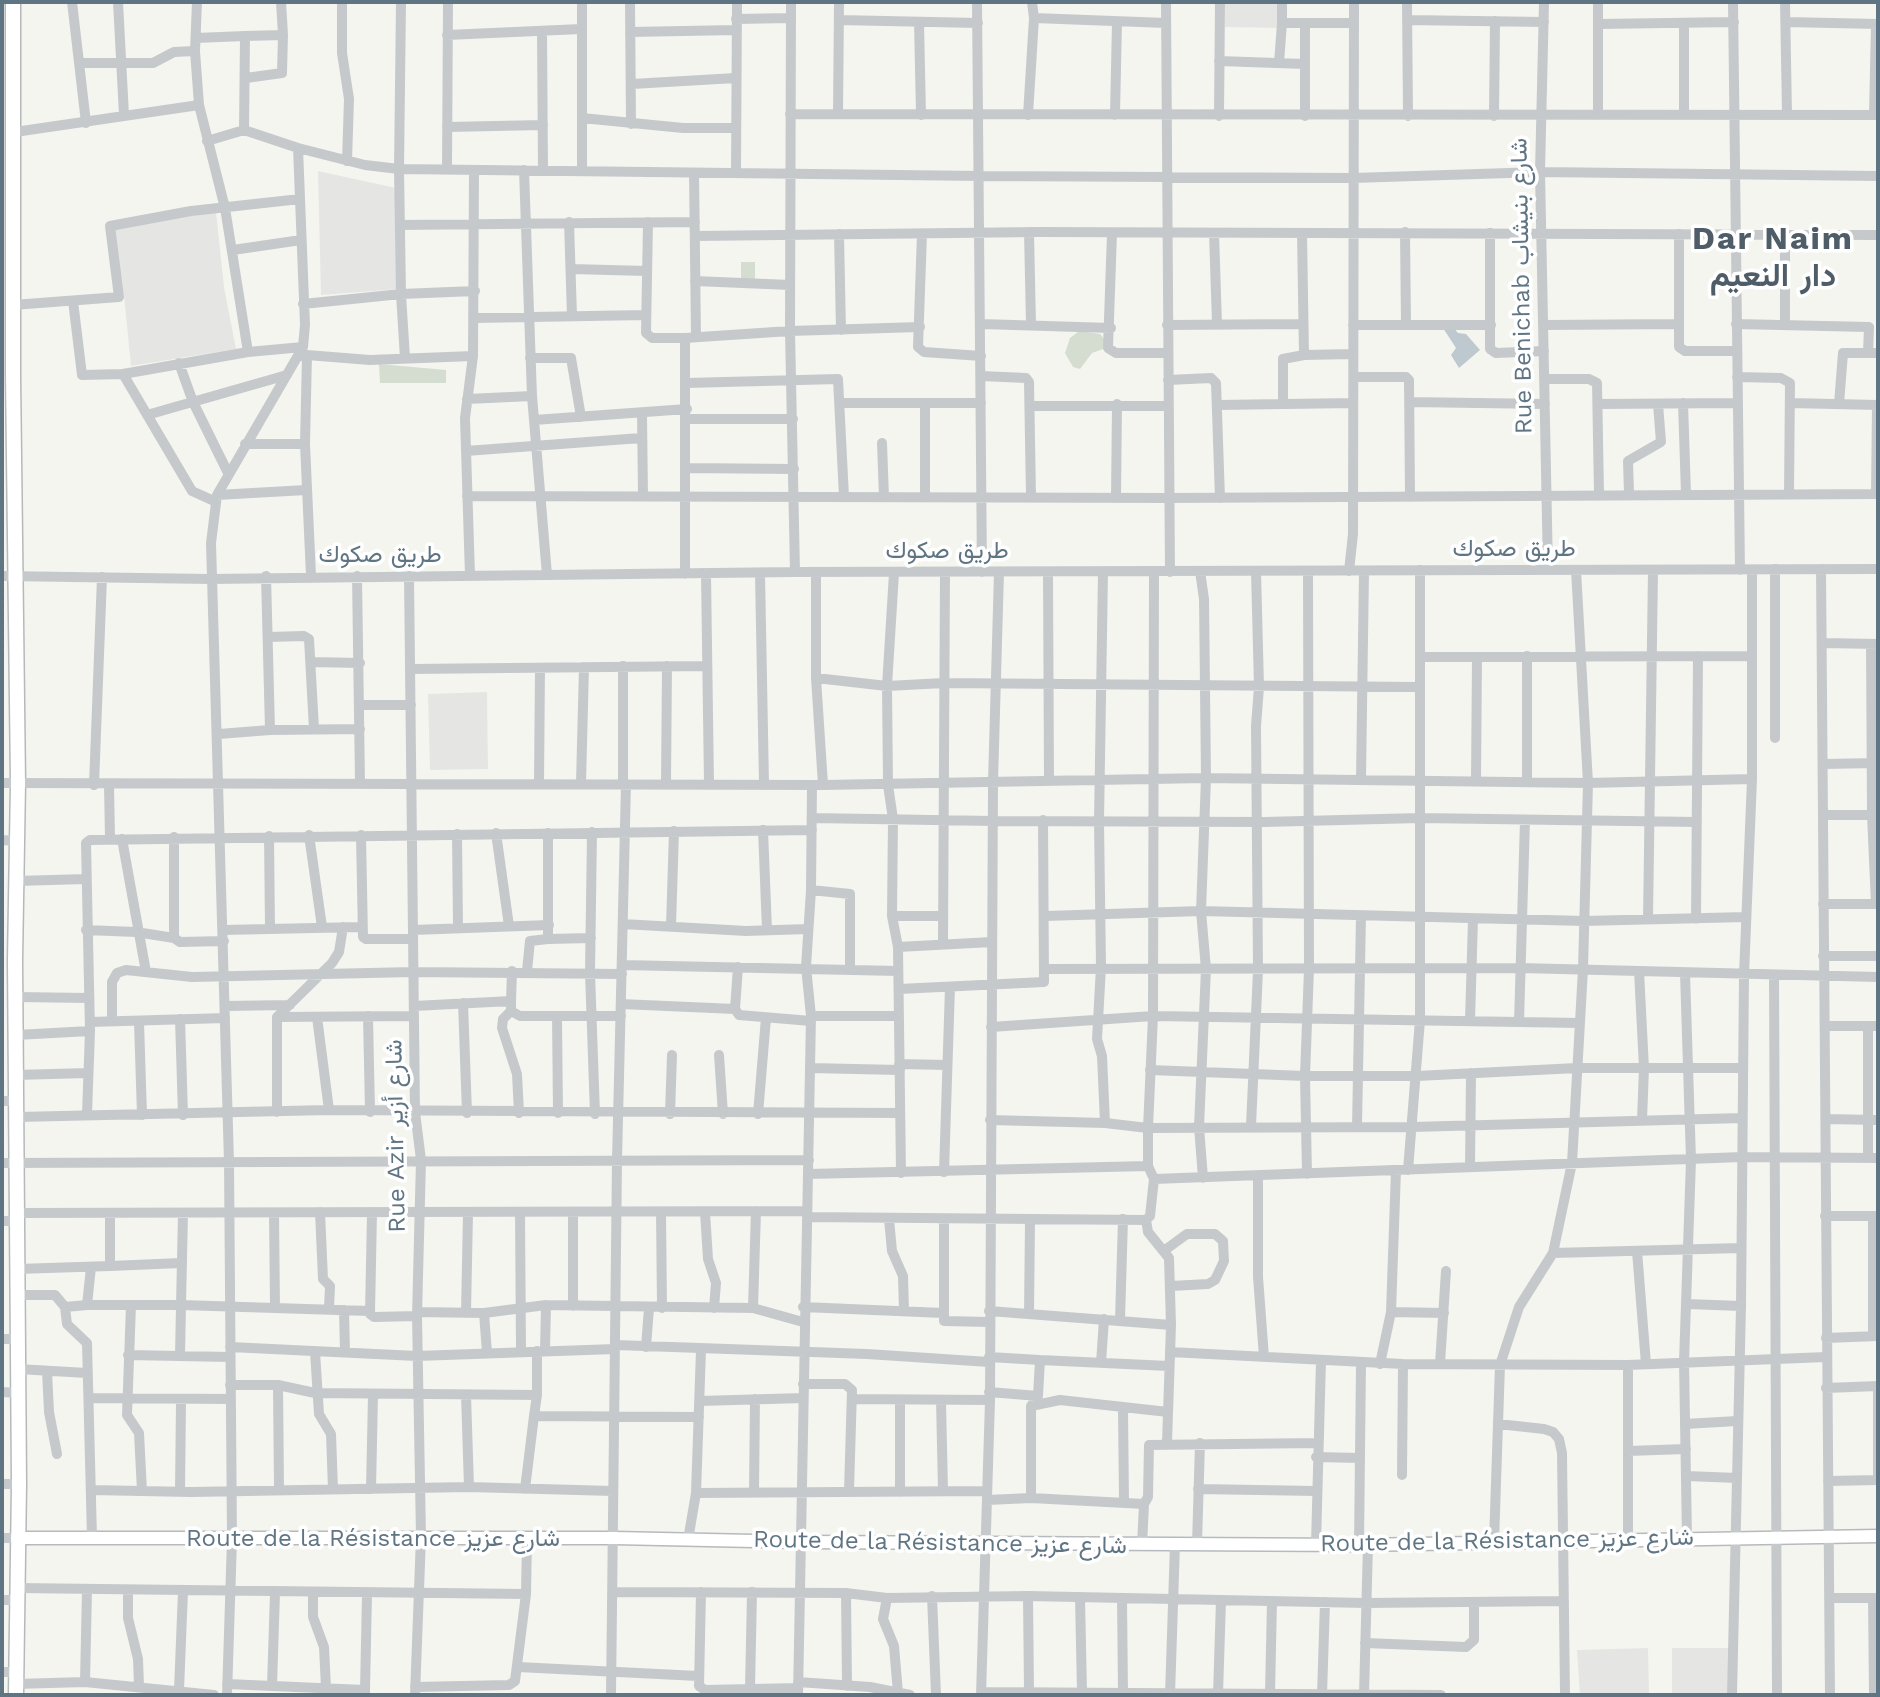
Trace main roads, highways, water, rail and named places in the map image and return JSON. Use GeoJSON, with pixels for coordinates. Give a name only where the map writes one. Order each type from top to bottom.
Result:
{"type":"FeatureCollection","features":[{"type":"Feature","properties":{"kind":"highway"},"geometry":{"type":"LineString","coordinates":[[13,2],[15,132],[8,182],[13,305],[7,374],[9,576],[18,783],[9,841],[16,881],[8,960],[16,1035],[16,1075],[9,1101],[17,1117],[9,1163],[11,1218],[17,1269],[19,1484],[12,1596],[13,1681]]}},
{"type":"Feature","properties":{"kind":"main road","name":"Route de la Résistance شارع عزيز"},"geometry":{"type":"LineString","coordinates":[[17,1538],[614,1538],[1142,1545],[1878,1536]]}},
{"type":"Feature","properties":{"kind":"district","name":"Dar Naim دار النعيم"},"geometry":{"type":"Point","coordinates":[1773,258]}}]}
